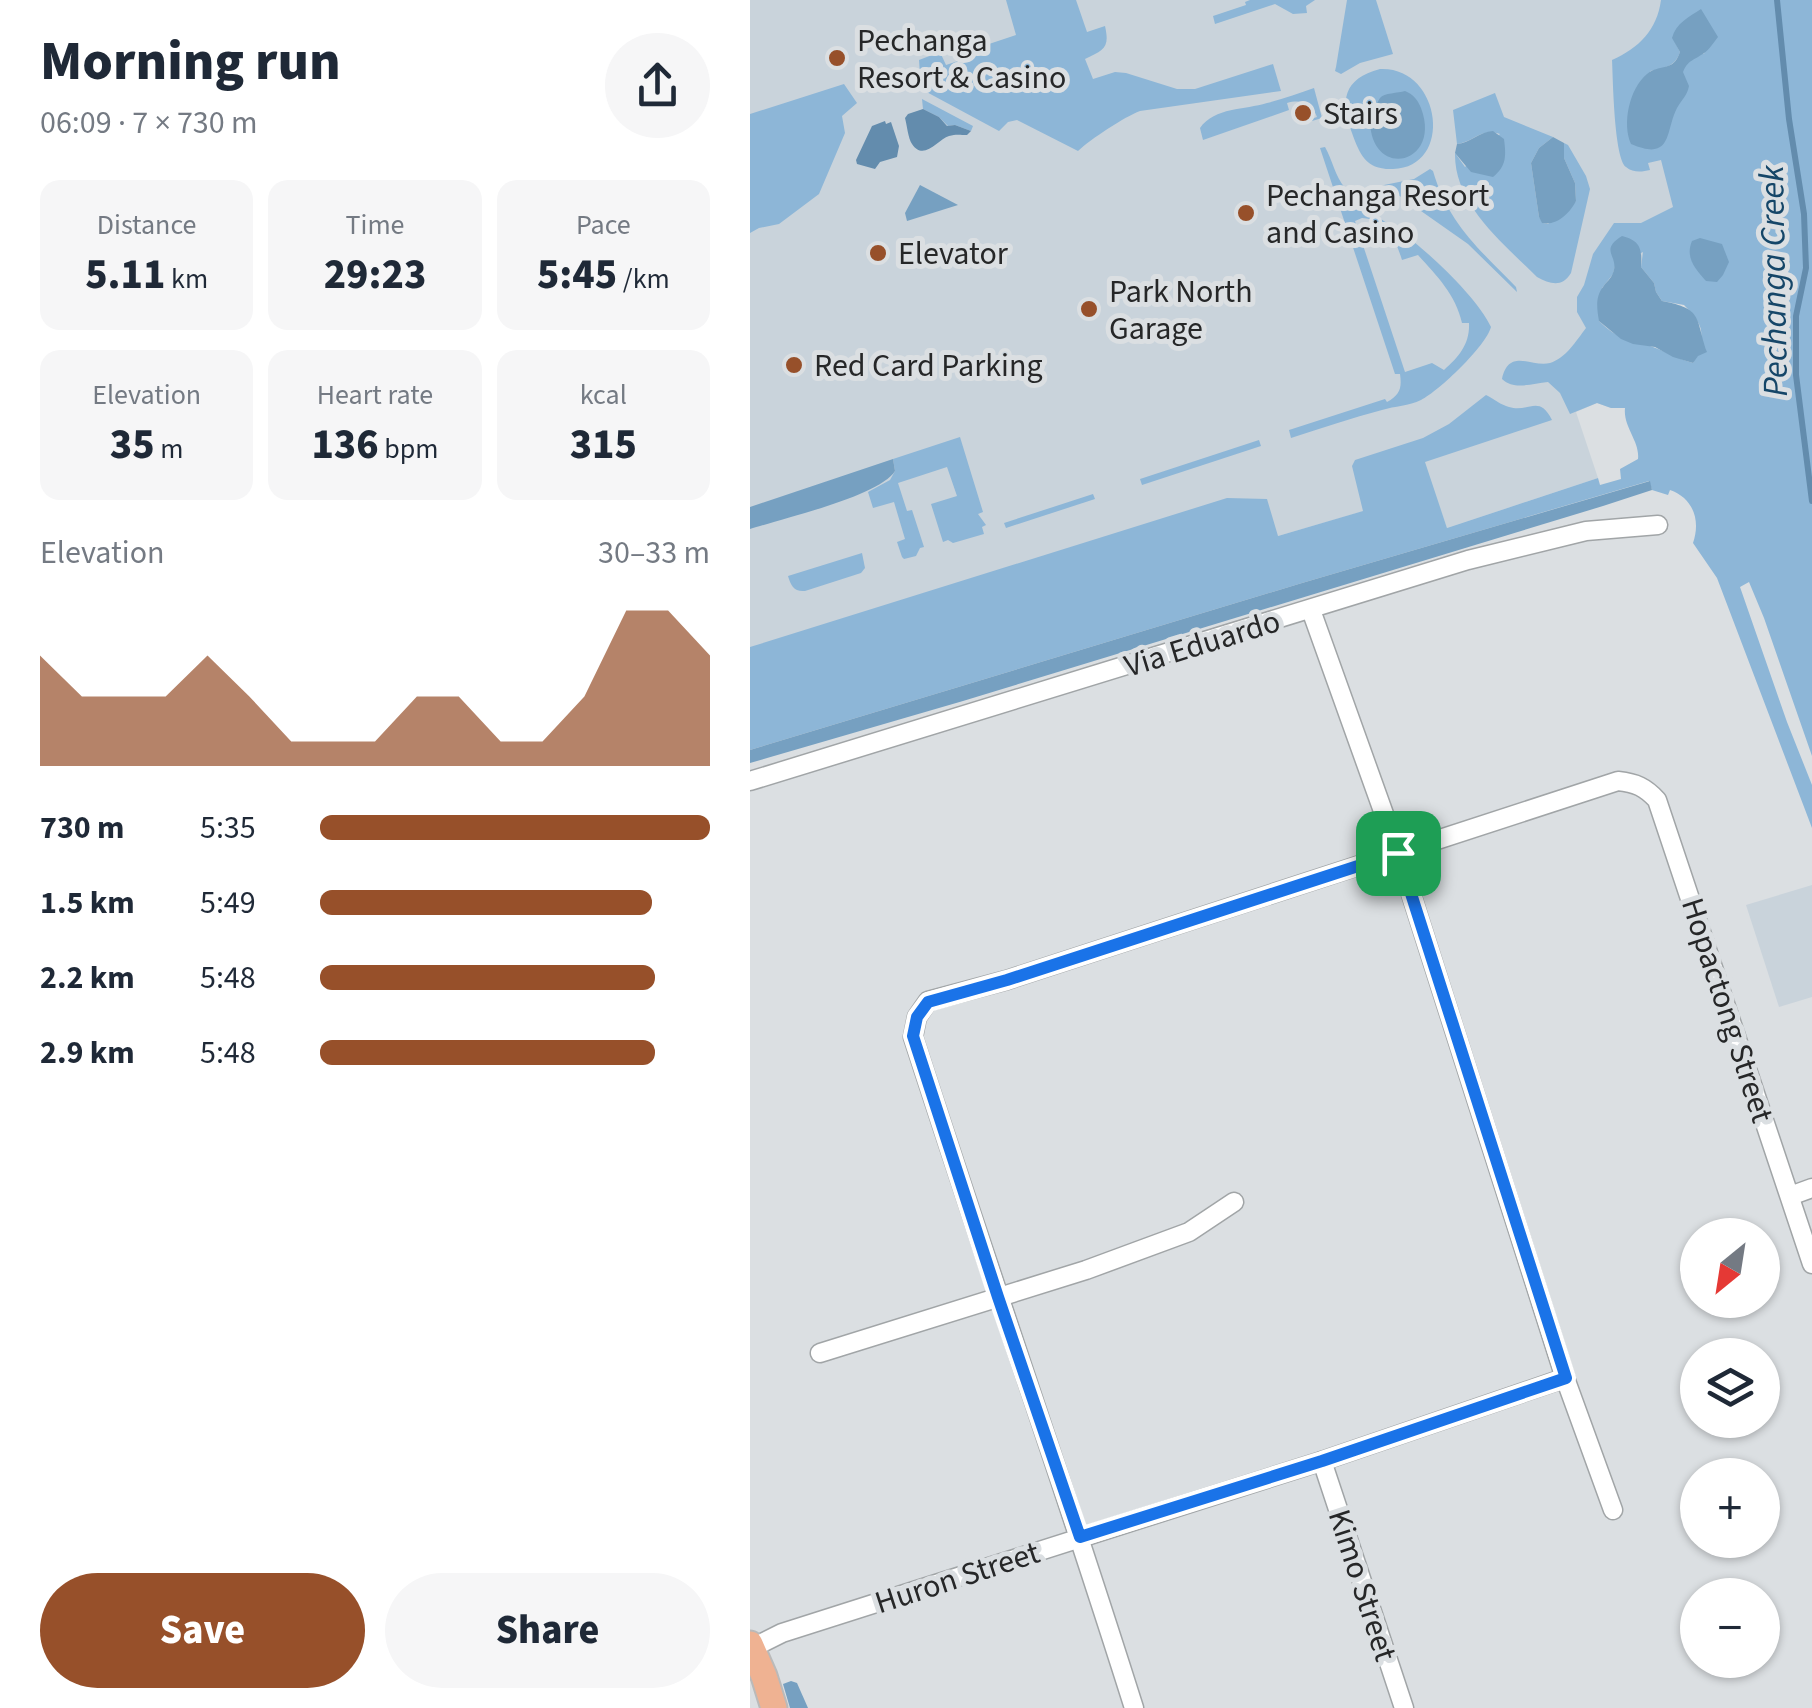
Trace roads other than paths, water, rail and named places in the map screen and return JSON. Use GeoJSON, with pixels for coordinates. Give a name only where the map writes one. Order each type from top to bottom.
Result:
{"type":"FeatureCollection","features":[{"type":"Feature","properties":{"kind":"main road"},"geometry":{"type":"LineString","coordinates":[[750,1647],[774,1708]]}},
{"type":"Feature","properties":{"kind":"street","name":"Via Eduardo"},"geometry":{"type":"LineString","coordinates":[[750,781],[1468,560],[1586,531],[1658,524]]}},
{"type":"Feature","properties":{"kind":"street"},"geometry":{"type":"LineString","coordinates":[[1311,610],[1398,853],[1612,1510]]}},
{"type":"Feature","properties":{"kind":"street","name":"Hopactong Street"},"geometry":{"type":"LineString","coordinates":[[1398,853],[1618,781],[1636,783],[1648,790],[1657,800],[1812,1264]]}},
{"type":"Feature","properties":{"kind":"street"},"geometry":{"type":"LineString","coordinates":[[1134,1708],[913,1036],[917,1017],[928,1002],[1398,853]]}},
{"type":"Feature","properties":{"kind":"street"},"geometry":{"type":"LineString","coordinates":[[1790,1196],[1812,1188]]}},
{"type":"Feature","properties":{"kind":"street"},"geometry":{"type":"LineString","coordinates":[[820,1353],[1086,1270],[1189,1232],[1234,1202]]}},
{"type":"Feature","properties":{"kind":"street","name":"Huron Street"},"geometry":{"type":"LineString","coordinates":[[750,1647],[782,1633],[1322,1461],[1566,1378]]}},
{"type":"Feature","properties":{"kind":"street","name":"Kimo Street"},"geometry":{"type":"LineString","coordinates":[[1322,1461],[1404,1708]]}},
{"type":"Feature","properties":{"kind":"waterway","name":"Pechanga Creek"},"geometry":{"type":"LineString","coordinates":[[1777,0],[1804,214],[1806,268],[1796,316],[1796,375],[1812,501]]}},
{"type":"Feature","properties":{"kind":"place","name":"Pechanga Resort & Casino"},"geometry":{"type":"Point","coordinates":[837,58]}},
{"type":"Feature","properties":{"kind":"place","name":"Stairs"},"geometry":{"type":"Point","coordinates":[1303,113]}},
{"type":"Feature","properties":{"kind":"place","name":"Pechanga Resort and Casino"},"geometry":{"type":"Point","coordinates":[1246,213]}},
{"type":"Feature","properties":{"kind":"place","name":"Elevator"},"geometry":{"type":"Point","coordinates":[878,253]}},
{"type":"Feature","properties":{"kind":"place","name":"Park North Garage"},"geometry":{"type":"Point","coordinates":[1089,309]}},
{"type":"Feature","properties":{"kind":"place","name":"Red Card Parking"},"geometry":{"type":"Point","coordinates":[794,365]}}]}
